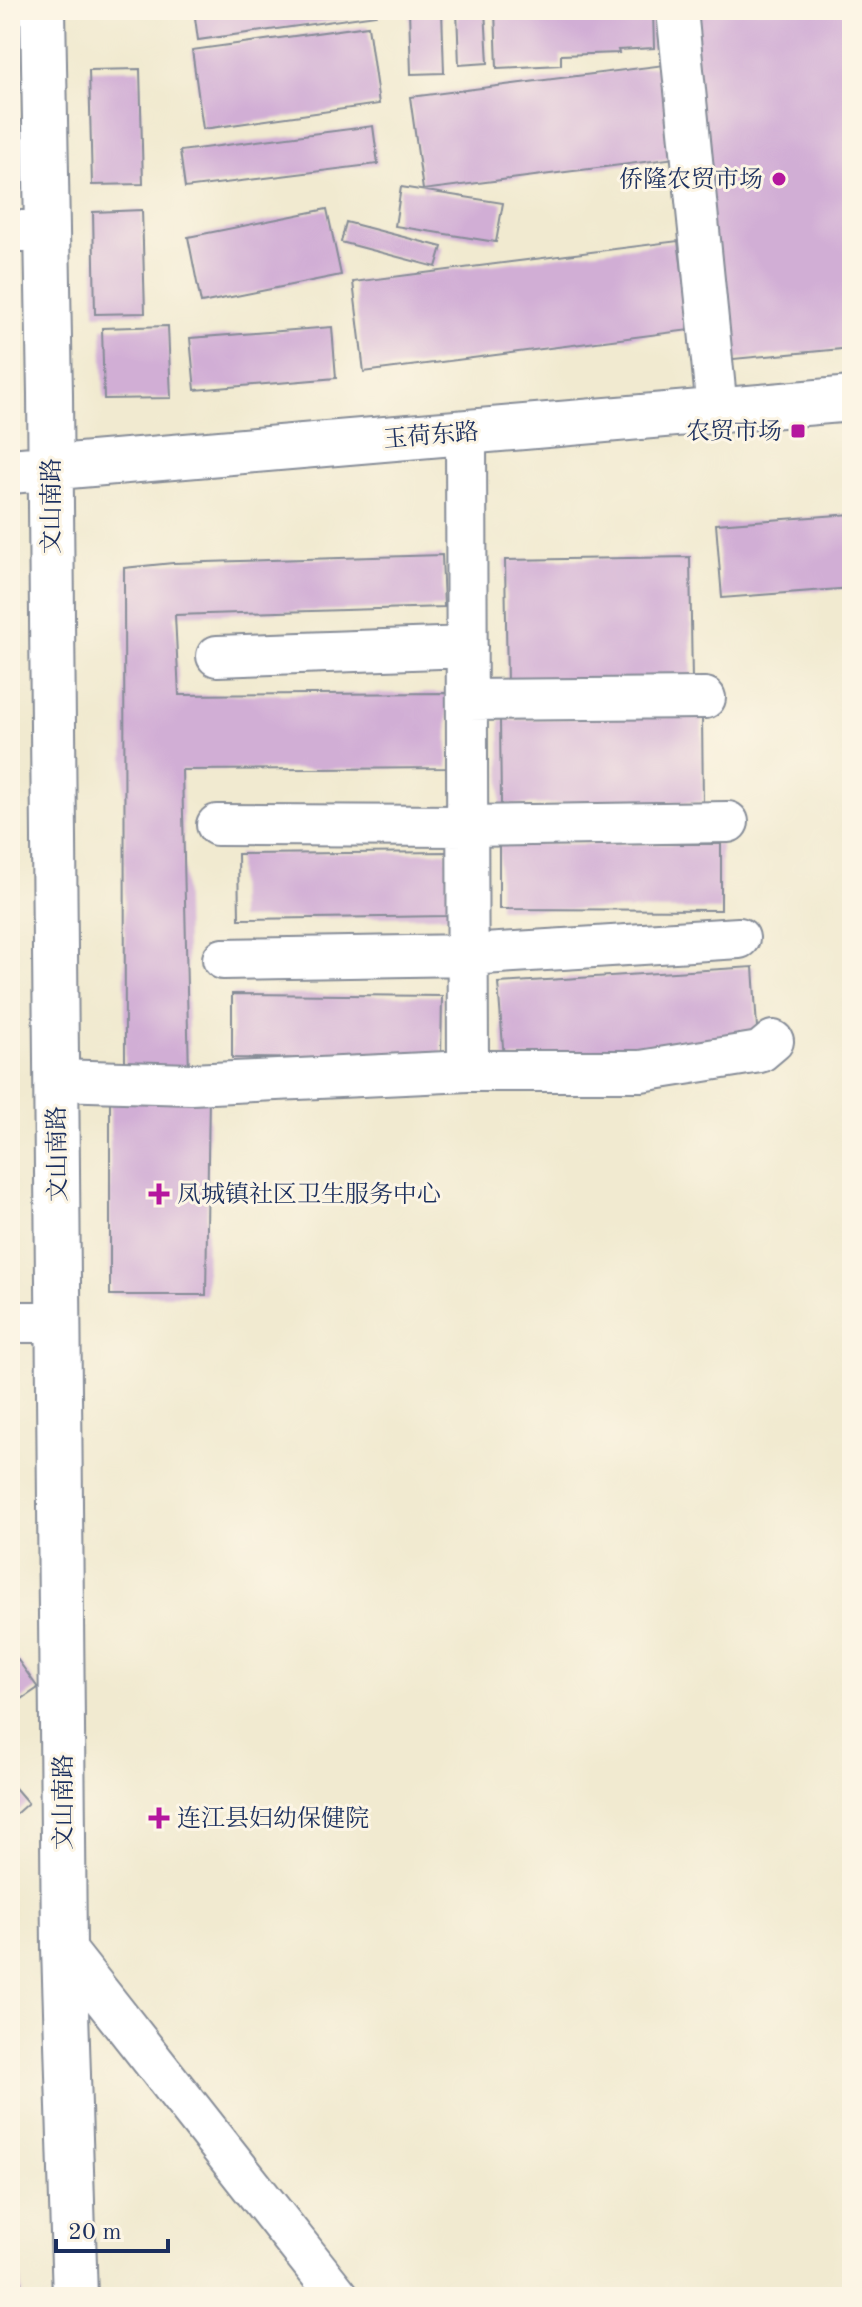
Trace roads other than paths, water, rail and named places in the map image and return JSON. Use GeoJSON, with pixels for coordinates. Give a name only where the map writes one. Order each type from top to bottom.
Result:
{"type":"FeatureCollection","features":[{"type":"Feature","properties":{"kind":"main road","name":"文山南路"},"geometry":{"type":"LineString","coordinates":[[43,10],[28,231],[30,470],[56,1080],[64,1948],[75,2297]]}},
{"type":"Feature","properties":{"kind":"main road","name":"玉荷东路"},"geometry":{"type":"LineString","coordinates":[[30,470],[852,399]]}},
{"type":"Feature","properties":{"kind":"street"},"geometry":{"type":"LineString","coordinates":[[677,10],[717,410]]}},
{"type":"Feature","properties":{"kind":"street"},"geometry":{"type":"LineString","coordinates":[[466,432],[468,1071]]}},
{"type":"Feature","properties":{"kind":"street"},"geometry":{"type":"LineString","coordinates":[[217,656],[467,647]]}},
{"type":"Feature","properties":{"kind":"street"},"geometry":{"type":"LineString","coordinates":[[468,700],[705,698]]}},
{"type":"Feature","properties":{"kind":"street"},"geometry":{"type":"LineString","coordinates":[[217,825],[468,826],[728,822]]}},
{"type":"Feature","properties":{"kind":"street"},"geometry":{"type":"LineString","coordinates":[[223,959],[468,955],[739,938]]}},
{"type":"Feature","properties":{"kind":"street"},"geometry":{"type":"LineString","coordinates":[[56,1080],[191,1084],[468,1071],[641,1071],[760,1052],[773,1041]]}},
{"type":"Feature","properties":{"kind":"street"},"geometry":{"type":"LineString","coordinates":[[10,1322],[58,1322]]}},
{"type":"Feature","properties":{"kind":"street"},"geometry":{"type":"LineString","coordinates":[[64,1948],[339,2297]]}},
{"type":"Feature","properties":{"kind":"place","name":"侨隆农贸市场"},"geometry":{"type":"Point","coordinates":[779,179]}},
{"type":"Feature","properties":{"kind":"place","name":"农贸市场"},"geometry":{"type":"Point","coordinates":[798,431]}},
{"type":"Feature","properties":{"kind":"place","name":"凤城镇社区卫生服务中心"},"geometry":{"type":"Point","coordinates":[159,1194]}},
{"type":"Feature","properties":{"kind":"place","name":"连江县妇幼保健院"},"geometry":{"type":"Point","coordinates":[159,1818]}}]}
